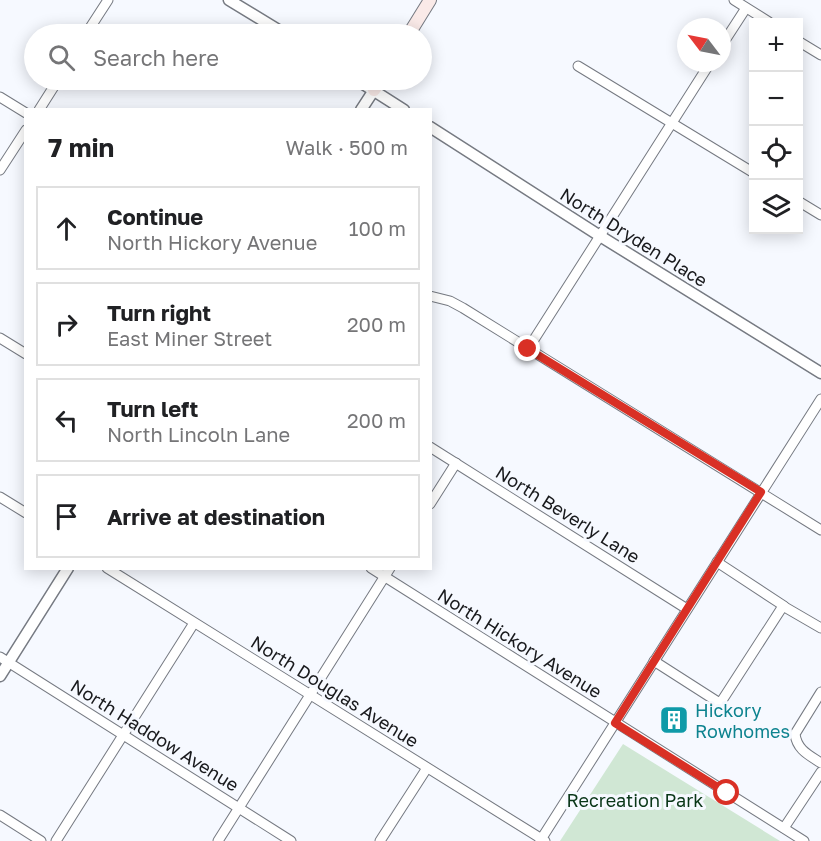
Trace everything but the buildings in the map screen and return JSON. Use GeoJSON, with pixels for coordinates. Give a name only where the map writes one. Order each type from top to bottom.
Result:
{"type":"FeatureCollection","features":[{"type":"Feature","properties":{"kind":"main road"},"geometry":{"type":"LineString","coordinates":[[415,24],[430,0]]}},
{"type":"Feature","properties":{"kind":"street"},"geometry":{"type":"LineString","coordinates":[[92,24],[108,0]]}},
{"type":"Feature","properties":{"kind":"street"},"geometry":{"type":"LineString","coordinates":[[229,0],[269,24]]}},
{"type":"Feature","properties":{"kind":"street"},"geometry":{"type":"LineString","coordinates":[[734,0],[762,18]]}},
{"type":"Feature","properties":{"kind":"street"},"geometry":{"type":"LineString","coordinates":[[731,31],[746,8]]}},
{"type":"Feature","properties":{"kind":"street"},"geometry":{"type":"LineString","coordinates":[[803,44],[821,55]]}},
{"type":"Feature","properties":{"kind":"street"},"geometry":{"type":"LineString","coordinates":[[578,66],[749,171]]}},
{"type":"Feature","properties":{"kind":"street"},"geometry":{"type":"LineString","coordinates":[[528,349],[704,72]]}},
{"type":"Feature","properties":{"kind":"street"},"geometry":{"type":"LineString","coordinates":[[40,108],[52,90]]}},
{"type":"Feature","properties":{"kind":"street"},"geometry":{"type":"LineString","coordinates":[[362,108],[374,90]]}},
{"type":"Feature","properties":{"kind":"street"},"geometry":{"type":"LineString","coordinates":[[382,90],[402,108]]}},
{"type":"Feature","properties":{"kind":"street"},"geometry":{"type":"LineString","coordinates":[[0,97],[24,111]]}},
{"type":"Feature","properties":{"kind":"street","name":"North Dryden Place"},"geometry":{"type":"LineString","coordinates":[[432,128],[821,373]]}},
{"type":"Feature","properties":{"kind":"street"},"geometry":{"type":"LineString","coordinates":[[0,170],[24,133]]}},
{"type":"Feature","properties":{"kind":"street"},"geometry":{"type":"LineString","coordinates":[[803,204],[821,215]]}},
{"type":"Feature","properties":{"kind":"street"},"geometry":{"type":"LineString","coordinates":[[432,296],[450,301],[463,308],[821,530]]}},
{"type":"Feature","properties":{"kind":"street"},"geometry":{"type":"LineString","coordinates":[[0,339],[24,353]]}},
{"type":"Feature","properties":{"kind":"street"},"geometry":{"type":"LineString","coordinates":[[542,840],[821,399]]}},
{"type":"Feature","properties":{"kind":"street","name":"North Beverly Lane"},"geometry":{"type":"LineString","coordinates":[[432,448],[687,609]]}},
{"type":"Feature","properties":{"kind":"street"},"geometry":{"type":"LineString","coordinates":[[432,501],[456,463]]}},
{"type":"Feature","properties":{"kind":"street"},"geometry":{"type":"LineString","coordinates":[[0,497],[24,512]]}},
{"type":"Feature","properties":{"kind":"street"},"geometry":{"type":"LineString","coordinates":[[717,562],[821,628]]}},
{"type":"Feature","properties":{"kind":"street"},"geometry":{"type":"LineString","coordinates":[[0,676],[4,659],[67,570]]}},
{"type":"Feature","properties":{"kind":"street","name":"North Douglas Avenue"},"geometry":{"type":"LineString","coordinates":[[110,570],[542,840]]}},
{"type":"Feature","properties":{"kind":"street"},"geometry":{"type":"LineString","coordinates":[[218,841],[387,573]]}},
{"type":"Feature","properties":{"kind":"street","name":"North Hickory Avenue"},"geometry":{"type":"LineString","coordinates":[[387,573],[615,723],[804,841]]}},
{"type":"Feature","properties":{"kind":"street"},"geometry":{"type":"LineString","coordinates":[[654,661],[721,702],[784,606]]}},
{"type":"Feature","properties":{"kind":"street"},"geometry":{"type":"LineString","coordinates":[[56,841],[194,623]]}},
{"type":"Feature","properties":{"kind":"street","name":"North Haddow Avenue"},"geometry":{"type":"LineString","coordinates":[[4,659],[291,841]]}},
{"type":"Feature","properties":{"kind":"street"},"geometry":{"type":"LineString","coordinates":[[821,692],[795,734],[800,748],[821,763]]}},
{"type":"Feature","properties":{"kind":"street"},"geometry":{"type":"LineString","coordinates":[[381,841],[427,768]]}},
{"type":"Feature","properties":{"kind":"street"},"geometry":{"type":"LineString","coordinates":[[784,828],[821,772]]}},
{"type":"Feature","properties":{"kind":"street"},"geometry":{"type":"LineString","coordinates":[[0,815],[41,841]]}},
{"type":"Feature","properties":{"kind":"green space","name":"Recreation Park"},"geometry":{"type":"Polygon","coordinates":[[[623,744],[780,841],[560,841],[623,744]]]}},
{"type":"Feature","properties":{"kind":"place","name":"Hickory Rowhomes"},"geometry":{"type":"Point","coordinates":[674,720]}},
{"type":"Feature","properties":{"kind":"route"},"geometry":{"type":"LineString","coordinates":[[528,349],[761,492],[615,723],[727,793]]}}]}
